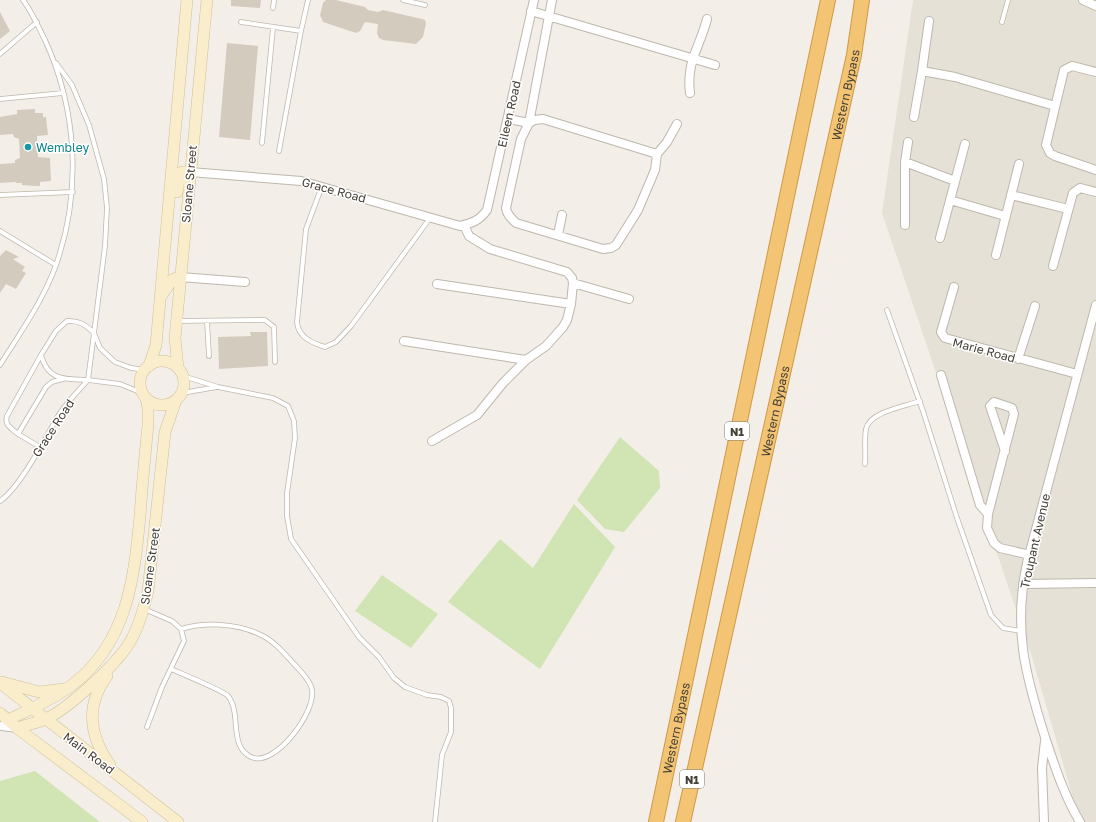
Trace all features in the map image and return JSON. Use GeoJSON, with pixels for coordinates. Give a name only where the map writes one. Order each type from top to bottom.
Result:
{"type":"FeatureCollection","features":[{"type":"Feature","properties":{"kind":"highway"},"geometry":{"type":"LineString","coordinates":[[818,40],[824,0]]}},
{"type":"Feature","properties":{"kind":"highway","name":"Western Bypass"},"geometry":{"type":"LineString","coordinates":[[656,822],[818,40],[828,0]]}},
{"type":"Feature","properties":{"kind":"highway","name":"Western Bypass"},"geometry":{"type":"LineString","coordinates":[[683,822],[854,55],[862,0]]}},
{"type":"Feature","properties":{"kind":"highway"},"geometry":{"type":"LineString","coordinates":[[854,55],[866,0]]}},
{"type":"Feature","properties":{"kind":"street","name":"Sloane Street"},"geometry":{"type":"LineString","coordinates":[[147,368],[156,345],[188,0]]}},
{"type":"Feature","properties":{"kind":"street","name":"Sloane Street"},"geometry":{"type":"LineString","coordinates":[[180,372],[175,345],[176,321],[207,0]]}},
{"type":"Feature","properties":{"kind":"street","name":"Eileen Road"},"geometry":{"type":"LineString","coordinates":[[474,223],[479,220],[486,210],[534,0]]}},
{"type":"Feature","properties":{"kind":"street"},"geometry":{"type":"LineString","coordinates":[[552,0],[529,123],[521,139],[506,208],[507,214],[516,223],[603,249],[611,248],[616,245],[638,210],[655,170],[657,154],[668,142],[677,124]]}},
{"type":"Feature","properties":{"kind":"street"},"geometry":{"type":"LineString","coordinates":[[1083,0],[1096,6]]}},
{"type":"Feature","properties":{"kind":"street"},"geometry":{"type":"LineString","coordinates":[[531,11],[715,65]]}},
{"type":"Feature","properties":{"kind":"street"},"geometry":{"type":"LineString","coordinates":[[690,93],[688,77],[692,59],[707,19]]}},
{"type":"Feature","properties":{"kind":"street"},"geometry":{"type":"LineString","coordinates":[[914,117],[929,21]]}},
{"type":"Feature","properties":{"kind":"street"},"geometry":{"type":"LineString","coordinates":[[1096,72],[1077,67],[1066,68],[1064,70],[1046,145],[1050,153],[1061,159],[1096,170]]}},
{"type":"Feature","properties":{"kind":"street"},"geometry":{"type":"LineString","coordinates":[[922,71],[955,77],[1055,106]]}},
{"type":"Feature","properties":{"kind":"street"},"geometry":{"type":"LineString","coordinates":[[508,119],[529,123],[543,119],[657,154]]}},
{"type":"Feature","properties":{"kind":"street"},"geometry":{"type":"LineString","coordinates":[[905,225],[905,162],[908,142]]}},
{"type":"Feature","properties":{"kind":"street"},"geometry":{"type":"LineString","coordinates":[[940,238],[965,144]]}},
{"type":"Feature","properties":{"kind":"street"},"geometry":{"type":"LineString","coordinates":[[905,162],[955,181]]}},
{"type":"Feature","properties":{"kind":"street"},"geometry":{"type":"LineString","coordinates":[[996,255],[1019,164]]}},
{"type":"Feature","properties":{"kind":"street"},"geometry":{"type":"LineString","coordinates":[[166,238],[172,225],[180,174],[182,172],[190,172]]}},
{"type":"Feature","properties":{"kind":"street","name":"Grace Road"},"geometry":{"type":"LineString","coordinates":[[190,172],[279,178],[322,186],[460,226],[474,223]]}},
{"type":"Feature","properties":{"kind":"street"},"geometry":{"type":"LineString","coordinates":[[1052,266],[1073,193],[1076,189],[1080,188],[1096,192]]}},
{"type":"Feature","properties":{"kind":"street"},"geometry":{"type":"LineString","coordinates":[[1011,195],[1068,209]]}},
{"type":"Feature","properties":{"kind":"street"},"geometry":{"type":"LineString","coordinates":[[950,200],[1005,216]]}},
{"type":"Feature","properties":{"kind":"street"},"geometry":{"type":"LineString","coordinates":[[558,235],[562,215]]}},
{"type":"Feature","properties":{"kind":"street"},"geometry":{"type":"LineString","coordinates":[[432,441],[473,418],[526,360],[546,346],[563,327],[567,320],[571,304],[573,283],[570,275],[563,270],[490,249],[469,236],[464,225]]}},
{"type":"Feature","properties":{"kind":"street"},"geometry":{"type":"LineString","coordinates":[[160,299],[172,280],[180,276],[245,282]]}},
{"type":"Feature","properties":{"kind":"street"},"geometry":{"type":"LineString","coordinates":[[573,283],[628,300]]}},
{"type":"Feature","properties":{"kind":"street"},"geometry":{"type":"LineString","coordinates":[[437,284],[571,304]]}},
{"type":"Feature","properties":{"kind":"street","name":"Marie Road"},"geometry":{"type":"LineString","coordinates":[[954,287],[941,332],[942,335],[948,340],[1077,374]]}},
{"type":"Feature","properties":{"kind":"street","name":"Troupant Avenue"},"geometry":{"type":"LineString","coordinates":[[1080,822],[1058,779],[1026,671],[1021,644],[1021,631],[1023,584],[1096,305]]}},
{"type":"Feature","properties":{"kind":"street"},"geometry":{"type":"LineString","coordinates":[[1018,358],[1035,306]]}},
{"type":"Feature","properties":{"kind":"street"},"geometry":{"type":"LineString","coordinates":[[158,327],[176,321]]}},
{"type":"Feature","properties":{"kind":"street"},"geometry":{"type":"LineString","coordinates":[[404,341],[526,360]]}},
{"type":"Feature","properties":{"kind":"street"},"geometry":{"type":"LineString","coordinates":[[167,362],[180,372],[184,387],[179,397],[170,404],[157,405],[144,395],[140,381],[147,368],[154,363],[167,362]]}},
{"type":"Feature","properties":{"kind":"street"},"geometry":{"type":"LineString","coordinates":[[941,375],[980,504],[988,514]]}},
{"type":"Feature","properties":{"kind":"street","name":"Sloane Street"},"geometry":{"type":"LineString","coordinates":[[2,721],[46,702],[66,689],[94,664],[112,638],[125,608],[132,583],[148,425],[148,408],[144,395]]}},
{"type":"Feature","properties":{"kind":"street","name":"Sloane Street"},"geometry":{"type":"LineString","coordinates":[[17,728],[44,720],[95,681],[130,642],[144,609],[151,575],[165,432],[179,397]]}},
{"type":"Feature","properties":{"kind":"street"},"geometry":{"type":"LineString","coordinates":[[1005,451],[990,406],[994,402],[1014,411],[1014,414],[1005,451],[988,514],[987,528],[994,543],[1000,548],[1030,554]]}},
{"type":"Feature","properties":{"kind":"street"},"geometry":{"type":"LineString","coordinates":[[1023,584],[1096,583]]}},
{"type":"Feature","properties":{"kind":"street"},"geometry":{"type":"LineString","coordinates":[[116,773],[102,754],[96,741],[92,711],[94,698],[101,684],[130,642]]}},
{"type":"Feature","properties":{"kind":"street"},"geometry":{"type":"LineString","coordinates":[[0,682],[39,692],[66,689]]}},
{"type":"Feature","properties":{"kind":"street","name":"Main Road"},"geometry":{"type":"LineString","coordinates":[[0,682],[44,720],[116,773],[178,822]]}},
{"type":"Feature","properties":{"kind":"street","name":"Main Road"},"geometry":{"type":"LineString","coordinates":[[2,721],[17,728],[142,822]]}},
{"type":"Feature","properties":{"kind":"street"},"geometry":{"type":"LineString","coordinates":[[1044,822],[1042,768],[1045,736]]}},
{"type":"Feature","properties":{"kind":"lane"},"geometry":{"type":"LineString","coordinates":[[0,365],[47,287],[56,265],[66,232],[73,192],[71,133],[63,93],[54,59],[37,22],[23,0]]}},
{"type":"Feature","properties":{"kind":"lane"},"geometry":{"type":"LineString","coordinates":[[273,8],[274,0]]}},
{"type":"Feature","properties":{"kind":"lane"},"geometry":{"type":"LineString","coordinates":[[279,151],[308,0]]}},
{"type":"Feature","properties":{"kind":"lane"},"geometry":{"type":"LineString","coordinates":[[403,0],[425,4]]}},
{"type":"Feature","properties":{"kind":"lane"},"geometry":{"type":"LineString","coordinates":[[1002,22],[1008,0]]}},
{"type":"Feature","properties":{"kind":"lane"},"geometry":{"type":"LineString","coordinates":[[0,54],[37,22]]}},
{"type":"Feature","properties":{"kind":"lane"},"geometry":{"type":"LineString","coordinates":[[241,22],[272,28],[301,31]]}},
{"type":"Feature","properties":{"kind":"lane"},"geometry":{"type":"LineString","coordinates":[[262,143],[272,28]]}},
{"type":"Feature","properties":{"kind":"lane"},"geometry":{"type":"LineString","coordinates":[[54,59],[72,85],[89,125],[104,179],[107,208],[105,246],[88,380]]}},
{"type":"Feature","properties":{"kind":"lane"},"geometry":{"type":"LineString","coordinates":[[0,99],[63,93]]}},
{"type":"Feature","properties":{"kind":"lane"},"geometry":{"type":"LineString","coordinates":[[322,186],[306,229],[297,322],[303,336],[314,343],[325,347],[336,342],[351,326],[430,218]]}},
{"type":"Feature","properties":{"kind":"lane"},"geometry":{"type":"LineString","coordinates":[[0,195],[73,192]]}},
{"type":"Feature","properties":{"kind":"lane"},"geometry":{"type":"LineString","coordinates":[[0,231],[56,265]]}},
{"type":"Feature","properties":{"kind":"lane"},"geometry":{"type":"LineString","coordinates":[[887,310],[920,401],[957,518],[991,616],[1003,628],[1021,631]]}},
{"type":"Feature","properties":{"kind":"lane"},"geometry":{"type":"LineString","coordinates":[[176,321],[265,320],[274,327],[275,362]]}},
{"type":"Feature","properties":{"kind":"lane"},"geometry":{"type":"LineString","coordinates":[[40,446],[18,434],[7,425],[6,419],[56,331],[67,322],[77,321],[88,326],[94,333],[100,348],[115,362],[131,368],[147,368]]}},
{"type":"Feature","properties":{"kind":"lane"},"geometry":{"type":"LineString","coordinates":[[207,321],[209,356]]}},
{"type":"Feature","properties":{"kind":"lane"},"geometry":{"type":"LineString","coordinates":[[41,355],[46,369],[52,374],[64,379]]}},
{"type":"Feature","properties":{"kind":"lane"},"geometry":{"type":"LineString","coordinates":[[180,372],[218,387],[273,398],[288,406],[294,420],[295,438],[287,493],[287,516],[291,539],[360,637],[379,657],[394,678],[406,687],[427,695],[441,697],[449,701],[451,708],[451,732],[442,755],[434,822]]}},
{"type":"Feature","properties":{"kind":"lane"},"geometry":{"type":"LineString","coordinates":[[18,434],[46,387],[52,382],[64,379],[120,384],[144,395]]}},
{"type":"Feature","properties":{"kind":"lane","name":"Grace Road"},"geometry":{"type":"LineString","coordinates":[[0,501],[13,488],[68,403],[88,380]]}},
{"type":"Feature","properties":{"kind":"lane"},"geometry":{"type":"LineString","coordinates":[[179,397],[218,387]]}},
{"type":"Feature","properties":{"kind":"lane"},"geometry":{"type":"LineString","coordinates":[[866,464],[866,428],[872,419],[880,413],[920,401]]}},
{"type":"Feature","properties":{"kind":"lane"},"geometry":{"type":"LineString","coordinates":[[144,609],[172,621],[181,629],[184,641],[148,727]]}},
{"type":"Feature","properties":{"kind":"lane"},"geometry":{"type":"LineString","coordinates":[[171,669],[228,695],[233,704],[237,738],[242,749],[251,757],[261,758],[274,752],[292,737],[306,718],[312,703],[312,689],[297,667],[278,647],[262,635],[238,628],[214,625],[181,629]]}},
{"type":"Feature","properties":{"kind":"shaded area"},"geometry":{"type":"Polygon","coordinates":[[[913,0],[1096,0],[1096,822],[1080,822],[1032,657],[882,213],[913,0]]]}},
{"type":"Feature","properties":{"kind":"green space"},"geometry":{"type":"Polygon","coordinates":[[[620,437],[659,471],[660,488],[624,532],[605,529],[577,500],[620,437]]]}},
{"type":"Feature","properties":{"kind":"green space"},"geometry":{"type":"Polygon","coordinates":[[[574,504],[615,547],[540,669],[448,602],[500,539],[533,568],[574,504]]]}},
{"type":"Feature","properties":{"kind":"green space"},"geometry":{"type":"Polygon","coordinates":[[[382,575],[438,614],[411,648],[355,611],[382,575]]]}},
{"type":"Feature","properties":{"kind":"green space"},"geometry":{"type":"Polygon","coordinates":[[[35,771],[100,822],[0,822],[0,781],[35,771]]]}},
{"type":"Feature","properties":{"kind":"building"},"geometry":{"type":"Polygon","coordinates":[[[231,0],[261,0],[260,8],[231,6],[231,0]]]}},
{"type":"Feature","properties":{"kind":"building"},"geometry":{"type":"Polygon","coordinates":[[[326,0],[336,0],[365,7],[368,10],[378,12],[383,10],[425,20],[426,23],[423,37],[416,44],[383,40],[379,38],[377,33],[378,24],[365,22],[360,31],[356,33],[323,22],[320,15],[323,3],[326,0]]]}},
{"type":"Feature","properties":{"kind":"building"},"geometry":{"type":"Polygon","coordinates":[[[0,12],[10,31],[0,39],[0,12]]]}},
{"type":"Feature","properties":{"kind":"building"},"geometry":{"type":"Polygon","coordinates":[[[227,43],[258,46],[250,140],[219,137],[227,43]]]}},
{"type":"Feature","properties":{"kind":"building","name":"Wembley"},"geometry":{"type":"Polygon","coordinates":[[[35,109],[35,113],[43,113],[43,117],[46,117],[48,135],[37,136],[38,157],[50,158],[51,181],[40,182],[40,186],[22,185],[22,183],[16,182],[0,183],[0,164],[15,163],[15,160],[20,158],[19,139],[14,137],[13,134],[0,135],[0,117],[17,114],[17,110],[35,109]]]}},
{"type":"Feature","properties":{"kind":"building"},"geometry":{"type":"Polygon","coordinates":[[[6,250],[19,257],[13,259],[25,267],[22,271],[26,273],[16,289],[6,284],[0,293],[0,256],[6,250]]]}},
{"type":"Feature","properties":{"kind":"building"},"geometry":{"type":"Polygon","coordinates":[[[250,332],[267,332],[268,366],[219,369],[218,337],[251,336],[250,332]]]}},
{"type":"Feature","properties":{"kind":"place","name":"Wembley"},"geometry":{"type":"Point","coordinates":[28,147]}}]}
